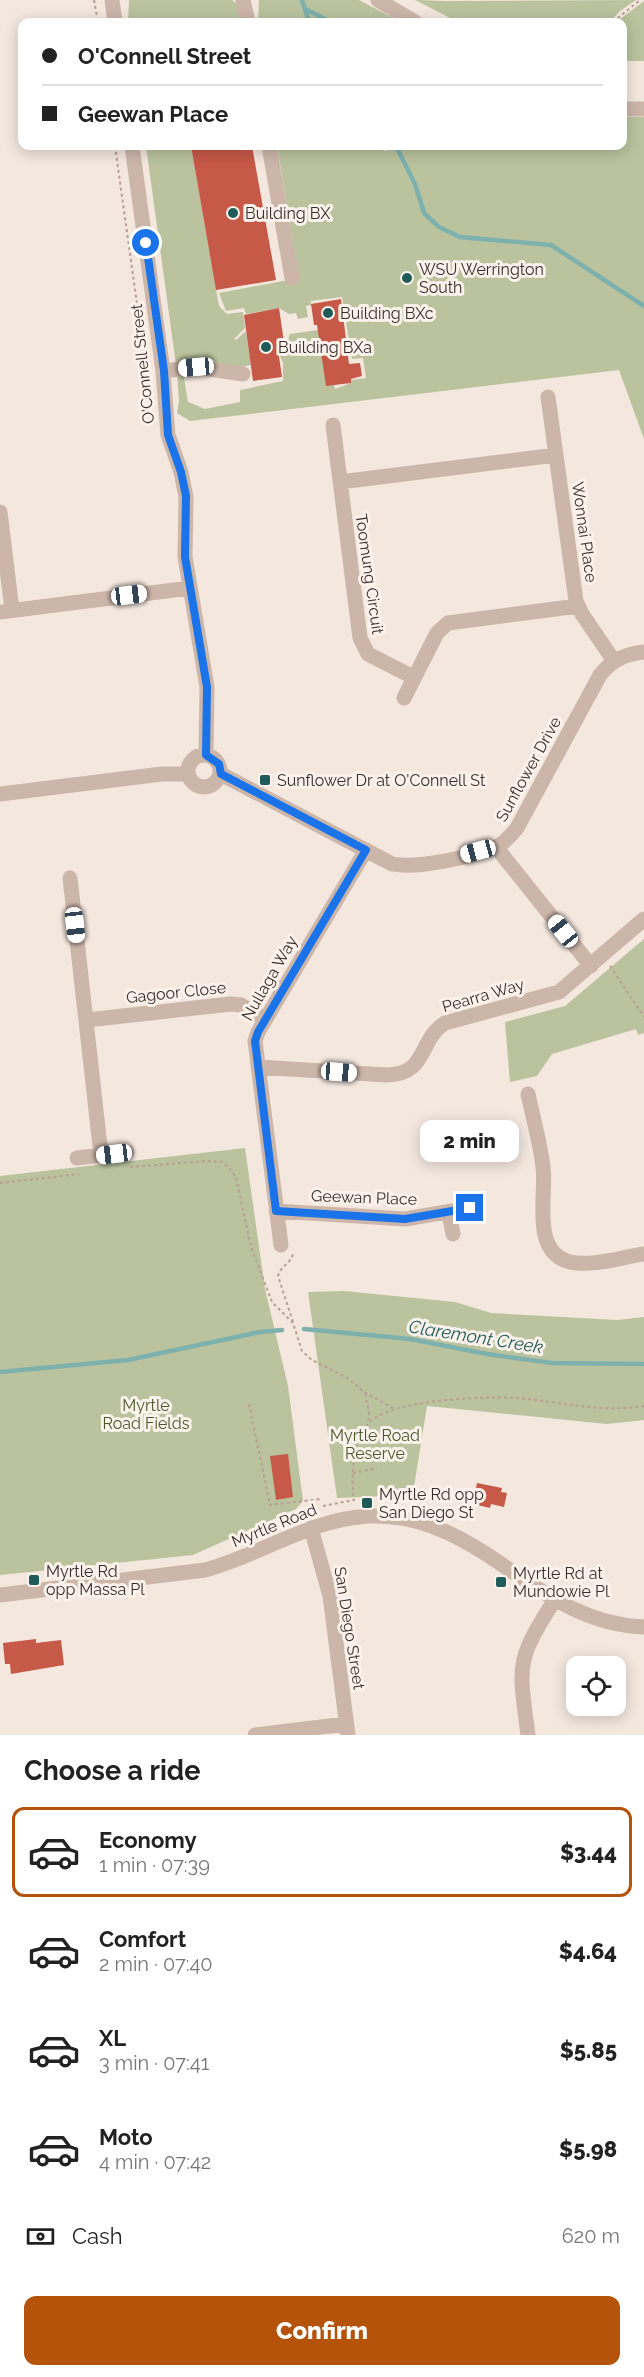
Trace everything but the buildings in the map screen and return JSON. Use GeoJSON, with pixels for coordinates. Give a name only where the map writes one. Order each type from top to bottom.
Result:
{"type":"FeatureCollection","features":[{"type":"Feature","properties":{"kind":"street"},"geometry":{"type":"LineString","coordinates":[[112,0],[114,18]]}},
{"type":"Feature","properties":{"kind":"street"},"geometry":{"type":"LineString","coordinates":[[243,0],[247,18]]}},
{"type":"Feature","properties":{"kind":"street"},"geometry":{"type":"LineString","coordinates":[[378,0],[408,18]]}},
{"type":"Feature","properties":{"kind":"street"},"geometry":{"type":"LineString","coordinates":[[627,109],[644,109]]}},
{"type":"Feature","properties":{"kind":"street","name":"O'Connell Street"},"geometry":{"type":"LineString","coordinates":[[133,150],[164,371],[168,435],[181,472],[186,496],[184,542],[207,687],[206,755]]}},
{"type":"Feature","properties":{"kind":"street"},"geometry":{"type":"LineString","coordinates":[[270,150],[292,278]]}},
{"type":"Feature","properties":{"kind":"street"},"geometry":{"type":"LineString","coordinates":[[164,371],[196,367],[243,374]]}},
{"type":"Feature","properties":{"kind":"street","name":"Wonnai Place"},"geometry":{"type":"LineString","coordinates":[[548,397],[578,606],[614,661]]}},
{"type":"Feature","properties":{"kind":"street","name":"Toomung Circuit"},"geometry":{"type":"LineString","coordinates":[[333,425],[363,647],[376,660],[413,677]]}},
{"type":"Feature","properties":{"kind":"street"},"geometry":{"type":"LineString","coordinates":[[340,482],[556,455]]}},
{"type":"Feature","properties":{"kind":"street"},"geometry":{"type":"LineString","coordinates":[[0,512],[6,611],[190,588]]}},
{"type":"Feature","properties":{"kind":"street"},"geometry":{"type":"LineString","coordinates":[[404,698],[437,633],[448,623],[578,606]]}},
{"type":"Feature","properties":{"kind":"street"},"geometry":{"type":"LineString","coordinates":[[614,661],[624,656],[644,652]]}},
{"type":"Feature","properties":{"kind":"street","name":"Sunflower Drive"},"geometry":{"type":"LineString","coordinates":[[496,847],[509,838],[517,828],[600,675],[614,661]]}},
{"type":"Feature","properties":{"kind":"street"},"geometry":{"type":"LineString","coordinates":[[206,755],[219,764],[221,774],[216,783],[202,788],[193,783],[188,774],[192,759],[206,755]]}},
{"type":"Feature","properties":{"kind":"street"},"geometry":{"type":"LineString","coordinates":[[0,794],[162,774],[188,774]]}},
{"type":"Feature","properties":{"kind":"street"},"geometry":{"type":"LineString","coordinates":[[221,774],[392,864],[408,867],[496,847],[597,962]]}},
{"type":"Feature","properties":{"kind":"street","name":"Nullaga Way"},"geometry":{"type":"LineString","coordinates":[[287,1248],[276,1211],[255,1041],[265,1019],[366,850]]}},
{"type":"Feature","properties":{"kind":"street"},"geometry":{"type":"LineString","coordinates":[[69,878],[101,1155]]}},
{"type":"Feature","properties":{"kind":"street","name":"Pearra Way"},"geometry":{"type":"LineString","coordinates":[[258,1067],[386,1075],[405,1074],[417,1062],[437,1028],[445,1023],[559,992],[597,962],[644,919]]}},
{"type":"Feature","properties":{"kind":"street","name":"Gagoor Close"},"geometry":{"type":"LineString","coordinates":[[87,1020],[231,1004],[240,1005],[265,1019]]}},
{"type":"Feature","properties":{"kind":"street"},"geometry":{"type":"LineString","coordinates":[[528,1094],[544,1169],[544,1222],[550,1247],[561,1258],[576,1263],[644,1254]]}},
{"type":"Feature","properties":{"kind":"street"},"geometry":{"type":"LineString","coordinates":[[77,1158],[101,1155],[125,1160]]}},
{"type":"Feature","properties":{"kind":"street","name":"Geewan Place"},"geometry":{"type":"LineString","coordinates":[[276,1211],[405,1219],[470,1208]]}},
{"type":"Feature","properties":{"kind":"street"},"geometry":{"type":"LineString","coordinates":[[449,1213],[453,1234]]}},
{"type":"Feature","properties":{"kind":"street","name":"Myrtle Road"},"geometry":{"type":"LineString","coordinates":[[0,1595],[205,1570],[226,1564],[311,1528],[339,1520],[371,1516],[399,1517],[423,1522],[466,1540],[554,1601],[598,1620],[644,1627]]}},
{"type":"Feature","properties":{"kind":"street","name":"San Diego Street"},"geometry":{"type":"LineString","coordinates":[[311,1528],[330,1596],[347,1729]]}},
{"type":"Feature","properties":{"kind":"street"},"geometry":{"type":"LineString","coordinates":[[528,1735],[521,1663],[529,1640],[554,1601]]}},
{"type":"Feature","properties":{"kind":"street"},"geometry":{"type":"LineString","coordinates":[[255,1735],[347,1729]]}},
{"type":"Feature","properties":{"kind":"path"},"geometry":{"type":"LineString","coordinates":[[94,0],[97,18]]}},
{"type":"Feature","properties":{"kind":"path"},"geometry":{"type":"LineString","coordinates":[[617,18],[625,9],[640,0]]}},
{"type":"Feature","properties":{"kind":"path"},"geometry":{"type":"LineString","coordinates":[[116,150],[147,376]]}},
{"type":"Feature","properties":{"kind":"path"},"geometry":{"type":"LineString","coordinates":[[597,962],[630,993],[644,1017]]}},
{"type":"Feature","properties":{"kind":"path"},"geometry":{"type":"LineString","coordinates":[[125,1160],[222,1162],[228,1167],[236,1177],[251,1247],[272,1302],[293,1323]]}},
{"type":"Feature","properties":{"kind":"path"},"geometry":{"type":"LineString","coordinates":[[0,1183],[81,1173]]}},
{"type":"Feature","properties":{"kind":"path"},"geometry":{"type":"LineString","coordinates":[[287,1248],[292,1259],[280,1268],[278,1276],[302,1351],[312,1360],[349,1379],[364,1392],[393,1408]]}},
{"type":"Feature","properties":{"kind":"path"},"geometry":{"type":"LineString","coordinates":[[322,1506],[354,1500],[352,1473],[356,1451],[368,1424],[369,1412],[364,1392]]}},
{"type":"Feature","properties":{"kind":"path"},"geometry":{"type":"LineString","coordinates":[[368,1424],[393,1408],[432,1401],[515,1398],[600,1410],[644,1406]]}},
{"type":"Feature","properties":{"kind":"path"},"geometry":{"type":"LineString","coordinates":[[249,1404],[270,1505],[321,1499]]}},
{"type":"Feature","properties":{"kind":"path"},"geometry":{"type":"LineString","coordinates":[[352,1473],[377,1468]]}},
{"type":"Feature","properties":{"kind":"green space"},"geometry":{"type":"Polygon","coordinates":[[[129,0],[232,0],[237,4],[241,18],[128,18],[129,0]]]}},
{"type":"Feature","properties":{"kind":"green space"},"geometry":{"type":"Polygon","coordinates":[[[259,0],[359,0],[393,18],[258,18],[259,0]]]}},
{"type":"Feature","properties":{"kind":"green space"},"geometry":{"type":"Polygon","coordinates":[[[415,0],[636,0],[614,18],[450,18],[415,0]]]}},
{"type":"Feature","properties":{"kind":"green space"},"geometry":{"type":"Polygon","coordinates":[[[644,1],[644,61],[627,61],[627,18],[621,18],[644,1]]]}},
{"type":"Feature","properties":{"kind":"green space","name":"WSU Werrington South"},"geometry":{"type":"Polygon","coordinates":[[[627,117],[644,117],[644,439],[619,370],[190,421],[177,413],[179,401],[177,373],[183,372],[188,402],[205,409],[240,402],[240,390],[283,381],[283,363],[279,354],[285,349],[290,334],[318,330],[335,389],[351,383],[351,380],[366,378],[363,358],[352,359],[342,297],[311,301],[311,305],[306,306],[308,317],[298,319],[296,313],[289,314],[279,308],[246,314],[244,308],[226,311],[219,293],[299,278],[278,150],[627,150],[627,117]]]}},
{"type":"Feature","properties":{"kind":"green space"},"geometry":{"type":"Polygon","coordinates":[[[147,150],[192,150],[219,306],[227,314],[243,312],[245,328],[234,339],[236,340],[246,331],[251,365],[237,368],[220,365],[212,359],[206,362],[176,365],[147,150]]]}},
{"type":"Feature","properties":{"kind":"green space"},"geometry":{"type":"Polygon","coordinates":[[[644,939],[644,1033],[638,1035],[636,1029],[552,1054],[537,1076],[510,1082],[505,1022],[565,1006],[644,939]]]}},
{"type":"Feature","properties":{"kind":"green space","name":"Myrtle Road Fields"},"geometry":{"type":"Polygon","coordinates":[[[245,1148],[265,1289],[288,1386],[303,1501],[296,1509],[193,1555],[0,1575],[0,1176],[245,1148]]]}},
{"type":"Feature","properties":{"kind":"green space","name":"Myrtle Road Reserve"},"geometry":{"type":"Polygon","coordinates":[[[344,1291],[455,1302],[491,1313],[617,1320],[644,1317],[644,1420],[607,1424],[427,1406],[412,1499],[384,1496],[337,1498],[308,1292],[344,1291]]]}},
{"type":"Feature","properties":{"kind":"waterway"},"geometry":{"type":"LineString","coordinates":[[302,0],[308,18]]}},
{"type":"Feature","properties":{"kind":"waterway"},"geometry":{"type":"LineString","coordinates":[[305,9],[323,18]]}},
{"type":"Feature","properties":{"kind":"waterway"},"geometry":{"type":"LineString","coordinates":[[398,150],[415,184],[424,213],[439,227],[460,237],[551,245],[644,306]]}},
{"type":"Feature","properties":{"kind":"waterway","name":"Claremont Creek"},"geometry":{"type":"LineString","coordinates":[[304,1329],[410,1339],[487,1354],[552,1363],[644,1364]]}},
{"type":"Feature","properties":{"kind":"waterway","name":"Claremont Creek"},"geometry":{"type":"LineString","coordinates":[[0,1372],[128,1360],[260,1332],[282,1330]]}},
{"type":"Feature","properties":{"kind":"place","name":"Building BX"},"geometry":{"type":"Point","coordinates":[233,213]}},
{"type":"Feature","properties":{"kind":"place","name":"WSU Werrington South"},"geometry":{"type":"Point","coordinates":[407,278]}},
{"type":"Feature","properties":{"kind":"place","name":"Building BXc"},"geometry":{"type":"Point","coordinates":[328,313]}},
{"type":"Feature","properties":{"kind":"place","name":"Building BXa"},"geometry":{"type":"Point","coordinates":[266,347]}},
{"type":"Feature","properties":{"kind":"place","name":"Sunflower Dr at O'Connell St"},"geometry":{"type":"Point","coordinates":[265,780]}},
{"type":"Feature","properties":{"kind":"place","name":"Myrtle Rd opp San Diego St"},"geometry":{"type":"Point","coordinates":[367,1503]}},
{"type":"Feature","properties":{"kind":"place","name":"Myrtle Rd opp Massa Pl"},"geometry":{"type":"Point","coordinates":[34,1580]}},
{"type":"Feature","properties":{"kind":"place","name":"Myrtle Rd at Mundowie Pl"},"geometry":{"type":"Point","coordinates":[501,1582]}},
{"type":"Feature","properties":{"kind":"route"},"geometry":{"type":"LineString","coordinates":[[146,243],[164,371],[166,424],[186,496],[185,557],[207,687],[206,755],[216,759],[221,774],[366,850],[258,1032],[255,1041],[276,1211],[405,1219],[470,1208]]}}]}
